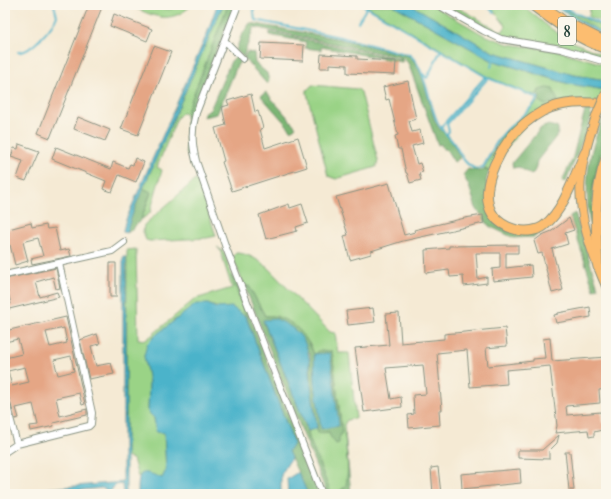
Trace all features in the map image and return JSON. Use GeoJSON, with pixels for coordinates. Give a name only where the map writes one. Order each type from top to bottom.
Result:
{"type":"FeatureCollection","features":[{"type":"Feature","properties":{"kind":"highway","name":"8"},"geometry":{"type":"LineString","coordinates":[[532,5],[561,27],[587,42],[606,49]]}},
{"type":"Feature","properties":{"kind":"highway","name":"8"},"geometry":{"type":"LineString","coordinates":[[542,5],[564,21],[606,42]]}},
{"type":"Feature","properties":{"kind":"highway"},"geometry":{"type":"LineString","coordinates":[[585,153],[559,207],[545,225],[536,230],[520,231],[505,225],[491,212],[487,204],[487,191],[492,169],[509,140],[520,128],[540,114],[556,107],[573,103],[606,104]]}},
{"type":"Feature","properties":{"kind":"highway"},"geometry":{"type":"LineString","coordinates":[[598,267],[596,202],[600,176],[606,158]]}},
{"type":"Feature","properties":{"kind":"main road"},"geometry":{"type":"LineString","coordinates":[[606,93],[596,116],[585,153],[581,177],[581,197],[588,239],[606,286]]}},
{"type":"Feature","properties":{"kind":"street"},"geometry":{"type":"LineString","coordinates":[[238,5],[196,112],[192,137],[196,161],[226,248],[322,494]]}},
{"type":"Feature","properties":{"kind":"street"},"geometry":{"type":"LineString","coordinates":[[438,5],[501,39],[561,48],[606,62]]}},
{"type":"Feature","properties":{"kind":"street"},"geometry":{"type":"LineString","coordinates":[[224,41],[243,59]]}},
{"type":"Feature","properties":{"kind":"street"},"geometry":{"type":"LineString","coordinates":[[5,275],[112,251],[124,242]]}},
{"type":"Feature","properties":{"kind":"street"},"geometry":{"type":"LineString","coordinates":[[5,452],[17,444],[89,426],[91,424],[92,413],[59,263]]}},
{"type":"Feature","properties":{"kind":"street"},"geometry":{"type":"LineString","coordinates":[[5,398],[17,444]]}},
{"type":"Feature","properties":{"kind":"green space"},"geometry":{"type":"Polygon","coordinates":[[[128,5],[145,5],[163,9],[171,9],[178,5],[192,5],[176,15],[161,17],[146,13],[128,5]]]}},
{"type":"Feature","properties":{"kind":"green space"},"geometry":{"type":"Polygon","coordinates":[[[223,5],[228,5],[186,114],[182,113],[177,118],[157,167],[162,170],[150,213],[141,220],[151,193],[143,188],[223,5]]]}},
{"type":"Feature","properties":{"kind":"green space"},"geometry":{"type":"Polygon","coordinates":[[[228,5],[235,5],[191,115],[189,142],[195,168],[192,168],[186,152],[186,114],[228,5]]]}},
{"type":"Feature","properties":{"kind":"green space"},"geometry":{"type":"Polygon","coordinates":[[[365,5],[393,5],[491,60],[569,84],[606,90],[606,101],[534,113],[489,171],[484,169],[503,136],[515,122],[539,101],[545,105],[539,90],[537,95],[530,94],[488,77],[365,5]]]}},
{"type":"Feature","properties":{"kind":"green space"},"geometry":{"type":"Polygon","coordinates":[[[411,5],[432,5],[482,34],[508,44],[559,51],[606,65],[606,80],[574,75],[493,52],[411,5]]]}},
{"type":"Feature","properties":{"kind":"green space"},"geometry":{"type":"Polygon","coordinates":[[[443,5],[465,11],[502,32],[506,26],[489,5],[522,5],[550,28],[568,40],[606,56],[606,59],[565,46],[505,37],[490,32],[443,5]]]}},
{"type":"Feature","properties":{"kind":"green space"},"geometry":{"type":"Polygon","coordinates":[[[590,5],[606,5],[606,23],[589,17],[590,5]]]}},
{"type":"Feature","properties":{"kind":"green space"},"geometry":{"type":"Polygon","coordinates":[[[562,9],[606,28],[606,34],[561,10],[562,9]]]}},
{"type":"Feature","properties":{"kind":"green space"},"geometry":{"type":"Polygon","coordinates":[[[250,23],[340,39],[409,56],[414,61],[422,77],[435,121],[440,129],[448,135],[460,158],[454,162],[446,149],[443,149],[441,144],[438,145],[408,63],[403,58],[254,27],[243,57],[236,50],[241,36],[250,23]]]}},
{"type":"Feature","properties":{"kind":"green space"},"geometry":{"type":"Polygon","coordinates":[[[270,32],[403,60],[402,62],[321,47],[321,50],[305,48],[306,42],[269,35],[270,32]]]}},
{"type":"Feature","properties":{"kind":"green space"},"geometry":{"type":"Polygon","coordinates":[[[247,52],[254,53],[255,63],[267,73],[269,81],[267,84],[244,58],[247,52]]]}},
{"type":"Feature","properties":{"kind":"green space"},"geometry":{"type":"Polygon","coordinates":[[[236,56],[241,60],[237,66],[217,114],[203,117],[205,112],[210,110],[231,61],[236,56]]]}},
{"type":"Feature","properties":{"kind":"green space"},"geometry":{"type":"Polygon","coordinates":[[[312,85],[358,89],[361,92],[378,161],[376,167],[336,179],[328,176],[307,93],[307,90],[312,85]]]}},
{"type":"Feature","properties":{"kind":"green space"},"geometry":{"type":"Polygon","coordinates":[[[547,88],[553,89],[558,101],[545,105],[539,101],[540,97],[537,95],[539,90],[547,88]]]}},
{"type":"Feature","properties":{"kind":"green space"},"geometry":{"type":"Polygon","coordinates":[[[266,92],[296,127],[292,131],[261,96],[266,92]]]}},
{"type":"Feature","properties":{"kind":"green space"},"geometry":{"type":"Polygon","coordinates":[[[591,109],[590,114],[592,116],[566,182],[562,181],[572,160],[585,110],[591,109]]]}},
{"type":"Feature","properties":{"kind":"green space"},"geometry":{"type":"Polygon","coordinates":[[[605,114],[606,127],[591,195],[592,235],[588,204],[588,173],[594,144],[605,114]]]}},
{"type":"Feature","properties":{"kind":"green space"},"geometry":{"type":"Polygon","coordinates":[[[549,125],[558,128],[558,134],[537,161],[535,171],[531,175],[519,167],[513,168],[512,163],[541,128],[549,125]]]}},
{"type":"Feature","properties":{"kind":"green space"},"geometry":{"type":"Polygon","coordinates":[[[606,127],[606,148],[594,187],[592,236],[591,195],[606,127]]]}},
{"type":"Feature","properties":{"kind":"green space"},"geometry":{"type":"Polygon","coordinates":[[[468,169],[479,171],[484,169],[489,171],[486,181],[496,222],[538,231],[535,237],[514,238],[489,226],[476,208],[469,186],[463,175],[468,169]]]}},
{"type":"Feature","properties":{"kind":"green space"},"geometry":{"type":"Polygon","coordinates":[[[606,169],[606,274],[600,251],[599,222],[601,193],[606,169]]]}},
{"type":"Feature","properties":{"kind":"green space"},"geometry":{"type":"Polygon","coordinates":[[[195,180],[198,181],[216,236],[207,238],[146,240],[143,232],[144,225],[195,180]]]}},
{"type":"Feature","properties":{"kind":"green space"},"geometry":{"type":"Polygon","coordinates":[[[143,188],[151,192],[141,220],[129,232],[126,233],[129,222],[143,188]]]}},
{"type":"Feature","properties":{"kind":"green space"},"geometry":{"type":"Polygon","coordinates":[[[575,213],[598,288],[594,290],[570,216],[575,213]]]}},
{"type":"Feature","properties":{"kind":"green space"},"geometry":{"type":"Polygon","coordinates":[[[217,247],[224,252],[246,317],[237,312],[208,304],[190,308],[183,315],[173,321],[144,356],[149,382],[148,412],[154,418],[156,432],[164,433],[166,470],[163,478],[141,474],[138,477],[133,459],[126,457],[127,250],[136,249],[138,339],[146,340],[195,299],[232,288],[220,250],[217,247]]]}},
{"type":"Feature","properties":{"kind":"green space"},"geometry":{"type":"Polygon","coordinates":[[[236,253],[248,255],[265,265],[330,332],[335,333],[338,353],[349,353],[356,418],[347,420],[344,425],[348,469],[346,486],[336,494],[331,494],[309,438],[308,431],[317,428],[318,433],[329,432],[339,438],[342,432],[332,351],[317,352],[317,354],[314,354],[310,344],[277,316],[265,316],[249,286],[245,287],[233,258],[236,253]]]}},
{"type":"Feature","properties":{"kind":"green space"},"geometry":{"type":"Polygon","coordinates":[[[231,276],[236,280],[319,494],[308,494],[288,451],[294,444],[231,276]]]}},
{"type":"Feature","properties":{"kind":"green space"},"geometry":{"type":"Polygon","coordinates":[[[249,286],[265,316],[282,319],[296,326],[306,338],[314,354],[317,354],[317,351],[332,351],[342,432],[339,438],[339,443],[336,444],[329,432],[318,433],[311,385],[310,353],[263,321],[308,431],[309,438],[331,494],[327,494],[245,287],[249,286]]]}},
{"type":"Feature","properties":{"kind":"green space"},"geometry":{"type":"Polygon","coordinates":[[[345,433],[351,494],[337,494],[346,486],[348,469],[345,433]]]}},
{"type":"Feature","properties":{"kind":"water"},"geometry":{"type":"Polygon","coordinates":[[[217,5],[223,5],[135,207],[126,233],[123,232],[125,222],[207,34],[217,5]]]}},
{"type":"Feature","properties":{"kind":"water"},"geometry":{"type":"Polygon","coordinates":[[[393,5],[411,5],[493,52],[574,75],[606,80],[606,90],[569,84],[491,60],[393,5]]]}},
{"type":"Feature","properties":{"kind":"water"},"geometry":{"type":"Polygon","coordinates":[[[123,257],[126,257],[126,494],[123,494],[122,484],[115,485],[110,492],[102,488],[42,494],[15,494],[40,489],[123,482],[123,257]]]}},
{"type":"Feature","properties":{"kind":"water"},"geometry":{"type":"Polygon","coordinates":[[[196,304],[208,304],[216,308],[232,307],[246,317],[294,444],[288,451],[291,458],[281,475],[281,494],[138,494],[139,480],[142,474],[149,473],[162,478],[166,470],[164,433],[156,432],[154,418],[148,412],[149,382],[144,356],[147,344],[157,334],[196,304]]]}},
{"type":"Feature","properties":{"kind":"water"},"geometry":{"type":"Polygon","coordinates":[[[276,319],[296,331],[306,345],[310,363],[311,385],[317,428],[308,431],[263,320],[276,319]]]}},
{"type":"Feature","properties":{"kind":"water"},"geometry":{"type":"Polygon","coordinates":[[[330,353],[339,426],[321,429],[315,385],[314,354],[330,353]]]}},
{"type":"Feature","properties":{"kind":"water"},"geometry":{"type":"Polygon","coordinates":[[[298,472],[308,494],[288,494],[287,479],[298,472]]]}},
{"type":"Feature","properties":{"kind":"building"},"geometry":{"type":"Polygon","coordinates":[[[89,5],[102,7],[50,138],[38,133],[89,5]]]}},
{"type":"Feature","properties":{"kind":"building"},"geometry":{"type":"Polygon","coordinates":[[[114,14],[152,29],[147,41],[110,26],[114,14]]]}},
{"type":"Feature","properties":{"kind":"building"},"geometry":{"type":"Polygon","coordinates":[[[261,43],[304,45],[303,61],[260,59],[261,43]]]}},
{"type":"Feature","properties":{"kind":"building"},"geometry":{"type":"Polygon","coordinates":[[[154,46],[171,52],[138,135],[121,129],[154,46]]]}},
{"type":"Feature","properties":{"kind":"building"},"geometry":{"type":"Polygon","coordinates":[[[321,54],[357,56],[357,59],[396,61],[395,75],[347,73],[347,65],[329,64],[329,68],[320,68],[321,54]]]}},
{"type":"Feature","properties":{"kind":"building"},"geometry":{"type":"Polygon","coordinates":[[[408,81],[416,119],[409,121],[412,132],[420,130],[423,143],[412,146],[417,164],[420,163],[423,172],[419,173],[421,180],[410,183],[406,173],[401,149],[398,149],[395,136],[398,135],[389,99],[386,100],[383,87],[408,81]]]}},
{"type":"Feature","properties":{"kind":"building"},"geometry":{"type":"Polygon","coordinates":[[[251,94],[255,112],[258,111],[263,128],[260,129],[265,148],[298,137],[307,167],[232,191],[222,162],[224,161],[215,128],[226,125],[222,107],[229,105],[227,101],[251,94]]]}},
{"type":"Feature","properties":{"kind":"building"},"geometry":{"type":"Polygon","coordinates":[[[78,117],[110,130],[105,141],[74,129],[78,117]]]}},
{"type":"Feature","properties":{"kind":"building"},"geometry":{"type":"Polygon","coordinates":[[[19,144],[39,151],[26,181],[17,178],[23,161],[11,157],[14,148],[18,149],[19,144]]]}},
{"type":"Feature","properties":{"kind":"building"},"geometry":{"type":"Polygon","coordinates":[[[56,147],[111,169],[113,162],[128,168],[130,164],[133,165],[135,158],[144,162],[136,182],[119,175],[112,192],[103,189],[106,181],[52,159],[56,147]]]}},
{"type":"Feature","properties":{"kind":"building"},"geometry":{"type":"Polygon","coordinates":[[[389,183],[404,235],[415,232],[414,230],[483,215],[484,223],[403,241],[371,251],[371,254],[350,260],[344,236],[348,235],[336,197],[389,183]]]}},
{"type":"Feature","properties":{"kind":"building"},"geometry":{"type":"Polygon","coordinates":[[[289,204],[290,208],[302,204],[308,223],[296,227],[297,231],[266,239],[259,215],[289,204]]]}},
{"type":"Feature","properties":{"kind":"building"},"geometry":{"type":"Polygon","coordinates":[[[569,218],[574,230],[565,233],[568,244],[552,249],[563,290],[552,293],[542,253],[538,254],[534,241],[542,235],[552,231],[569,218]]]}},
{"type":"Feature","properties":{"kind":"building"},"geometry":{"type":"Polygon","coordinates":[[[31,223],[32,228],[46,225],[47,229],[55,228],[60,251],[69,249],[71,256],[32,264],[31,259],[43,256],[38,238],[23,242],[28,261],[15,265],[10,245],[5,246],[5,230],[31,223]]]}},
{"type":"Feature","properties":{"kind":"building"},"geometry":{"type":"Polygon","coordinates":[[[518,245],[518,253],[506,253],[506,268],[531,265],[532,277],[493,281],[492,269],[500,268],[500,253],[476,253],[478,279],[487,277],[487,283],[464,286],[463,276],[450,277],[449,270],[426,273],[425,250],[449,248],[449,246],[518,245]]]}},
{"type":"Feature","properties":{"kind":"building"},"geometry":{"type":"Polygon","coordinates":[[[110,263],[116,263],[116,297],[110,297],[110,263]]]}},
{"type":"Feature","properties":{"kind":"building"},"geometry":{"type":"Polygon","coordinates":[[[56,268],[60,288],[56,289],[53,277],[36,282],[40,297],[57,292],[59,297],[5,310],[5,305],[11,304],[7,289],[5,290],[5,279],[56,268]]]}},
{"type":"Feature","properties":{"kind":"building"},"geometry":{"type":"Polygon","coordinates":[[[590,307],[591,317],[556,323],[554,315],[558,313],[590,307]]]}},
{"type":"Feature","properties":{"kind":"building"},"geometry":{"type":"Polygon","coordinates":[[[373,308],[375,322],[348,325],[346,311],[373,308]]]}},
{"type":"Feature","properties":{"kind":"building"},"geometry":{"type":"Polygon","coordinates":[[[399,313],[401,343],[444,339],[444,334],[505,328],[507,346],[486,348],[488,366],[533,361],[533,359],[545,358],[543,339],[550,338],[552,361],[606,357],[606,389],[599,390],[600,403],[566,406],[567,415],[601,412],[602,423],[606,422],[606,429],[594,432],[594,436],[589,437],[588,430],[555,433],[557,426],[550,366],[506,370],[507,384],[470,387],[467,350],[437,353],[442,410],[439,410],[440,425],[409,428],[408,415],[414,414],[413,395],[426,394],[423,365],[386,368],[391,399],[401,397],[402,407],[364,412],[355,348],[389,345],[386,314],[399,313]]]}},
{"type":"Feature","properties":{"kind":"building"},"geometry":{"type":"Polygon","coordinates":[[[66,317],[85,404],[82,405],[79,393],[56,398],[60,416],[87,409],[87,415],[53,423],[54,426],[31,431],[30,426],[38,425],[33,404],[16,408],[19,418],[15,419],[9,398],[5,395],[5,392],[7,392],[5,358],[22,354],[18,339],[5,342],[5,331],[66,317]],[[64,328],[46,332],[50,347],[67,343],[64,328]],[[71,356],[54,360],[58,375],[74,371],[71,356]],[[25,367],[8,371],[12,386],[29,382],[25,367]]]}},
{"type":"Feature","properties":{"kind":"building"},"geometry":{"type":"Polygon","coordinates":[[[97,334],[100,344],[91,346],[96,366],[111,363],[114,374],[89,379],[80,340],[97,334]]]}},
{"type":"Feature","properties":{"kind":"building"},"geometry":{"type":"Polygon","coordinates":[[[559,435],[557,443],[549,451],[549,459],[518,458],[518,450],[542,450],[559,435]]]}},
{"type":"Feature","properties":{"kind":"building"},"geometry":{"type":"Polygon","coordinates":[[[565,452],[570,452],[574,490],[569,490],[565,452]]]}},
{"type":"Feature","properties":{"kind":"building"},"geometry":{"type":"Polygon","coordinates":[[[438,467],[441,494],[433,494],[431,468],[438,467]]]}},
{"type":"Feature","properties":{"kind":"building"},"geometry":{"type":"Polygon","coordinates":[[[520,469],[521,483],[462,489],[461,474],[520,469]]]}},
{"type":"Feature","properties":{"kind":"waterway"},"geometry":{"type":"LineString","coordinates":[[18,52],[29,49],[51,27],[57,16],[54,5]]}},
{"type":"Feature","properties":{"kind":"waterway"},"geometry":{"type":"LineString","coordinates":[[253,5],[255,20],[340,37],[410,55],[423,76],[434,113],[440,127],[453,142],[466,163],[477,169],[483,167],[501,137],[532,107],[538,98],[488,78],[363,5]]}},
{"type":"Feature","properties":{"kind":"waterway"},"geometry":{"type":"LineString","coordinates":[[487,5],[494,13]]}},
{"type":"Feature","properties":{"kind":"waterway"},"geometry":{"type":"LineString","coordinates":[[554,5],[587,26],[606,35]]}},
{"type":"Feature","properties":{"kind":"waterway"},"geometry":{"type":"LineString","coordinates":[[558,5],[606,27]]}},
{"type":"Feature","properties":{"kind":"waterway"},"geometry":{"type":"LineString","coordinates":[[358,22],[367,7]]}},
{"type":"Feature","properties":{"kind":"waterway"},"geometry":{"type":"LineString","coordinates":[[5,35],[7,65],[5,70]]}},
{"type":"Feature","properties":{"kind":"waterway"},"geometry":{"type":"LineString","coordinates":[[422,74],[427,78],[441,50]]}},
{"type":"Feature","properties":{"kind":"waterway"},"geometry":{"type":"LineString","coordinates":[[491,67],[494,59]]}},
{"type":"Feature","properties":{"kind":"waterway"},"geometry":{"type":"LineString","coordinates":[[441,127],[486,76]]}},
{"type":"Feature","properties":{"kind":"waterway"},"geometry":{"type":"LineString","coordinates":[[448,133],[449,131],[447,124],[488,78]]}},
{"type":"Feature","properties":{"kind":"waterway"},"geometry":{"type":"LineString","coordinates":[[5,138],[9,139],[5,150]]}}]}
